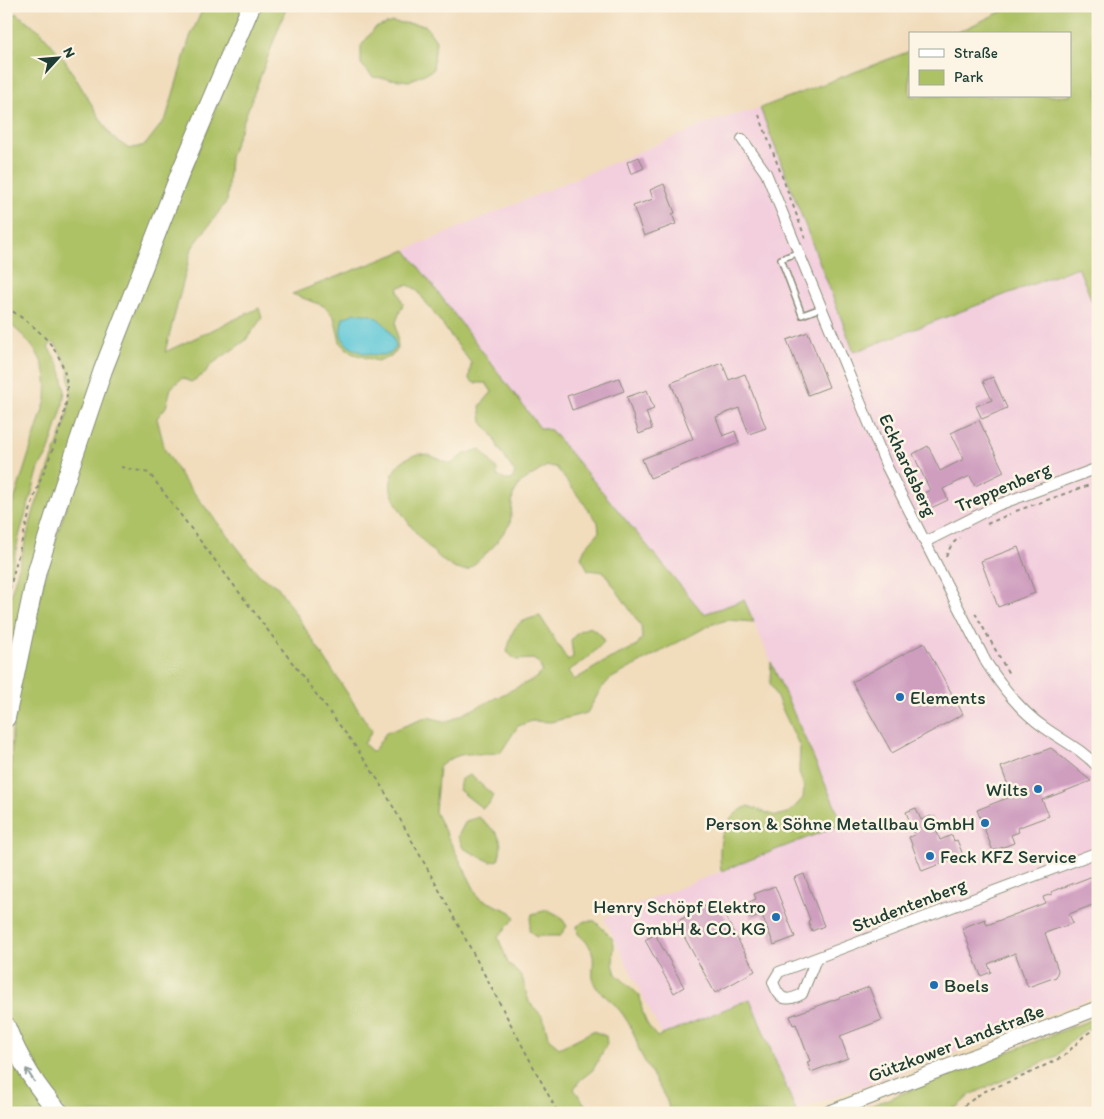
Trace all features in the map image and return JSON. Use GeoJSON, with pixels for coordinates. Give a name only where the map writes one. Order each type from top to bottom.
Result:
{"type":"FeatureCollection","features":[{"type":"Feature","properties":{"kind":"highway"},"geometry":{"type":"LineString","coordinates":[[6,718],[37,571],[72,460],[103,370],[153,243],[251,6]]}},
{"type":"Feature","properties":{"kind":"highway"},"geometry":{"type":"LineString","coordinates":[[6,1026],[19,1057],[29,1074],[41,1092],[60,1113]]}},
{"type":"Feature","properties":{"kind":"main road","name":"Gützkower Landstraße"},"geometry":{"type":"LineString","coordinates":[[829,1113],[1098,1008]]}},
{"type":"Feature","properties":{"kind":"street","name":"Eckhardsberg"},"geometry":{"type":"LineString","coordinates":[[742,139],[766,173],[887,467],[986,662],[999,682],[1026,714],[1075,746],[1098,767]]}},
{"type":"Feature","properties":{"kind":"street","name":"Treppenberg"},"geometry":{"type":"LineString","coordinates":[[924,542],[998,505],[1098,468]]}},
{"type":"Feature","properties":{"kind":"street","name":"Studentenberg"},"geometry":{"type":"LineString","coordinates":[[816,959],[802,994],[792,1000],[782,998],[776,992],[773,982],[779,972],[1098,852]]}},
{"type":"Feature","properties":{"kind":"lane"},"geometry":{"type":"LineString","coordinates":[[799,252],[781,259],[802,315],[821,308]]}},
{"type":"Feature","properties":{"kind":"path"},"geometry":{"type":"LineString","coordinates":[[759,115],[807,240]]}},
{"type":"Feature","properties":{"kind":"path"},"geometry":{"type":"LineString","coordinates":[[6,307],[40,332],[51,344],[66,374],[68,392],[64,414],[34,500],[6,605]]}},
{"type":"Feature","properties":{"kind":"path"},"geometry":{"type":"LineString","coordinates":[[121,467],[149,473],[353,743],[380,784],[558,1113]]}},
{"type":"Feature","properties":{"kind":"path"},"geometry":{"type":"LineString","coordinates":[[983,526],[1010,513],[1098,482]]}},
{"type":"Feature","properties":{"kind":"path"},"geometry":{"type":"LineString","coordinates":[[946,557],[948,550],[955,541],[966,534]]}},
{"type":"Feature","properties":{"kind":"path"},"geometry":{"type":"LineString","coordinates":[[934,537],[949,563]]}},
{"type":"Feature","properties":{"kind":"path"},"geometry":{"type":"LineString","coordinates":[[972,608],[1012,679]]}},
{"type":"Feature","properties":{"kind":"path"},"geometry":{"type":"LineString","coordinates":[[950,1113],[958,1110],[983,1092],[1026,1075],[1064,1056],[1085,1035],[1098,1027]]}},
{"type":"Feature","properties":{"kind":"shaded area"},"geometry":{"type":"Polygon","coordinates":[[[1013,6],[1092,6],[1098,22],[1098,996],[1036,1018],[1000,1036],[796,1111],[750,999],[662,1035],[604,918],[843,823],[744,600],[704,614],[551,430],[540,428],[406,250],[710,122],[760,108],[909,51],[909,98],[1072,98],[1072,32],[958,32],[1013,6]]]}},
{"type":"Feature","properties":{"kind":"green space"},"geometry":{"type":"Polygon","coordinates":[[[204,6],[244,6],[21,609],[6,673],[6,613],[34,510],[66,421],[71,394],[69,372],[54,342],[48,347],[62,374],[65,391],[62,409],[48,453],[39,468],[20,533],[6,593],[6,526],[46,400],[46,382],[42,362],[37,354],[20,333],[6,321],[6,13],[17,14],[39,30],[64,59],[111,136],[129,149],[145,145],[166,118],[190,37],[204,6]]]}},
{"type":"Feature","properties":{"kind":"green space"},"geometry":{"type":"Polygon","coordinates":[[[258,6],[287,6],[230,157],[227,201],[192,248],[165,352],[259,308],[262,318],[245,341],[212,364],[203,375],[191,382],[182,378],[171,388],[166,407],[157,418],[165,450],[183,479],[260,576],[278,587],[372,731],[364,744],[373,752],[386,733],[428,717],[447,722],[536,678],[542,671],[539,663],[533,659],[516,660],[507,652],[516,627],[531,618],[540,616],[568,661],[573,657],[571,640],[579,631],[590,627],[601,635],[604,642],[587,659],[568,671],[574,680],[609,659],[635,647],[642,638],[641,626],[604,572],[588,570],[581,557],[585,548],[599,532],[598,522],[556,467],[547,466],[520,483],[513,495],[510,524],[492,548],[468,570],[456,569],[447,564],[428,546],[400,510],[391,490],[392,477],[395,469],[401,462],[415,455],[429,455],[451,464],[465,454],[480,449],[497,469],[497,476],[505,480],[512,480],[515,473],[498,447],[494,437],[482,422],[480,406],[492,392],[486,383],[474,383],[469,379],[471,363],[416,289],[408,285],[399,287],[398,291],[403,304],[396,322],[398,348],[391,357],[377,361],[351,353],[340,342],[334,317],[324,306],[292,294],[406,250],[540,428],[551,430],[704,614],[744,600],[754,622],[727,620],[710,625],[610,679],[601,689],[587,713],[551,722],[532,721],[518,726],[501,752],[463,755],[439,767],[435,812],[479,898],[511,912],[515,918],[498,937],[508,963],[522,977],[529,1002],[543,1017],[548,1036],[559,1048],[593,1031],[606,1036],[607,1044],[593,1070],[580,1080],[574,1089],[591,1113],[67,1113],[47,1093],[6,1015],[6,821],[11,773],[12,732],[17,695],[31,631],[49,561],[98,406],[158,248],[258,6]]]}},
{"type":"Feature","properties":{"kind":"green space"},"geometry":{"type":"Polygon","coordinates":[[[1013,6],[1092,6],[1098,22],[1098,316],[1078,267],[854,352],[760,108],[909,51],[909,98],[1072,98],[1072,32],[958,32],[1013,6]]]}},
{"type":"Feature","properties":{"kind":"green space"},"geometry":{"type":"Polygon","coordinates":[[[392,22],[425,25],[436,41],[433,70],[409,81],[373,77],[361,64],[361,46],[375,28],[392,22]]]}},
{"type":"Feature","properties":{"kind":"green space"},"geometry":{"type":"Polygon","coordinates":[[[771,662],[843,824],[721,871],[720,851],[723,833],[726,825],[739,811],[748,806],[776,816],[790,812],[803,798],[804,788],[799,772],[800,747],[770,683],[771,662]]]}},
{"type":"Feature","properties":{"kind":"green space"},"geometry":{"type":"Polygon","coordinates":[[[470,775],[493,795],[489,804],[482,808],[459,790],[461,779],[470,775]]]}},
{"type":"Feature","properties":{"kind":"green space"},"geometry":{"type":"Polygon","coordinates":[[[479,817],[495,831],[500,840],[498,860],[491,862],[463,848],[458,836],[466,821],[479,817]]]}},
{"type":"Feature","properties":{"kind":"green space"},"geometry":{"type":"Polygon","coordinates":[[[548,910],[560,916],[567,926],[560,936],[536,937],[529,930],[532,914],[548,910]]]}},
{"type":"Feature","properties":{"kind":"green space"},"geometry":{"type":"Polygon","coordinates":[[[586,921],[595,921],[612,938],[614,944],[613,964],[616,974],[640,996],[644,1018],[657,1037],[750,999],[796,1111],[792,1113],[670,1113],[667,1101],[639,1051],[636,1039],[627,1021],[616,1006],[598,990],[594,983],[592,952],[578,934],[577,926],[586,921]]]}},
{"type":"Feature","properties":{"kind":"green space"},"geometry":{"type":"Polygon","coordinates":[[[1098,1017],[1098,1022],[1076,1037],[1057,1056],[970,1095],[957,1107],[933,1113],[852,1113],[1098,1017]]]}},
{"type":"Feature","properties":{"kind":"green space"},"geometry":{"type":"Polygon","coordinates":[[[6,1042],[52,1113],[6,1113],[6,1042]]]}},
{"type":"Feature","properties":{"kind":"water"},"geometry":{"type":"Polygon","coordinates":[[[355,313],[371,315],[384,324],[393,337],[396,347],[390,354],[369,354],[349,346],[341,334],[341,326],[343,318],[355,313]]]}},
{"type":"Feature","properties":{"kind":"building"},"geometry":{"type":"Polygon","coordinates":[[[639,157],[644,168],[631,174],[627,162],[639,157]]]}},
{"type":"Feature","properties":{"kind":"building"},"geometry":{"type":"Polygon","coordinates":[[[664,184],[675,213],[672,214],[676,224],[644,236],[633,206],[653,199],[650,190],[664,184]]]}},
{"type":"Feature","properties":{"kind":"building"},"geometry":{"type":"Polygon","coordinates":[[[808,332],[829,387],[808,395],[787,340],[808,332]]]}},
{"type":"Feature","properties":{"kind":"building"},"geometry":{"type":"Polygon","coordinates":[[[722,363],[729,380],[745,374],[766,428],[749,434],[739,408],[716,417],[723,436],[735,431],[739,443],[650,478],[642,459],[693,439],[671,383],[722,363]]]}},
{"type":"Feature","properties":{"kind":"building"},"geometry":{"type":"Polygon","coordinates":[[[993,377],[1007,408],[982,419],[976,406],[992,400],[983,381],[993,377]]]}},
{"type":"Feature","properties":{"kind":"building"},"geometry":{"type":"Polygon","coordinates":[[[619,378],[624,391],[572,410],[567,396],[619,378]]]}},
{"type":"Feature","properties":{"kind":"building"},"geometry":{"type":"Polygon","coordinates":[[[647,390],[654,409],[646,412],[652,429],[639,434],[627,397],[647,390]]]}},
{"type":"Feature","properties":{"kind":"building"},"geometry":{"type":"Polygon","coordinates":[[[979,420],[1004,472],[975,486],[970,476],[943,489],[948,500],[931,508],[924,493],[930,490],[913,454],[928,446],[940,471],[964,459],[951,433],[979,420]]]}},
{"type":"Feature","properties":{"kind":"building"},"geometry":{"type":"Polygon","coordinates":[[[1018,547],[1035,593],[998,607],[981,561],[1018,547]]]}},
{"type":"Feature","properties":{"kind":"building"},"geometry":{"type":"Polygon","coordinates":[[[924,643],[963,714],[892,753],[852,682],[924,643]]]}},
{"type":"Feature","properties":{"kind":"building"},"geometry":{"type":"Polygon","coordinates":[[[1051,748],[1091,781],[1042,800],[1049,816],[1017,828],[1019,832],[1011,835],[1014,843],[993,851],[977,810],[1012,796],[1001,767],[1051,748]]]}},
{"type":"Feature","properties":{"kind":"building"},"geometry":{"type":"Polygon","coordinates":[[[916,808],[921,820],[931,816],[940,840],[952,835],[954,841],[957,840],[963,855],[922,871],[909,837],[915,835],[906,812],[916,808]]]}},
{"type":"Feature","properties":{"kind":"building"},"geometry":{"type":"Polygon","coordinates":[[[804,874],[824,926],[812,931],[808,921],[810,920],[794,878],[804,874]]]}},
{"type":"Feature","properties":{"kind":"building"},"geometry":{"type":"Polygon","coordinates":[[[1098,874],[1098,903],[1069,914],[1073,923],[1045,933],[1058,970],[1056,977],[1028,987],[1015,953],[988,964],[991,972],[981,976],[962,928],[985,919],[987,925],[1045,903],[1043,897],[1052,894],[1051,892],[1098,874]]]}},
{"type":"Feature","properties":{"kind":"building"},"geometry":{"type":"Polygon","coordinates":[[[775,886],[795,937],[774,945],[762,915],[751,919],[745,904],[756,899],[754,894],[775,886]]]}},
{"type":"Feature","properties":{"kind":"building"},"geometry":{"type":"Polygon","coordinates":[[[716,900],[755,971],[715,993],[676,922],[716,900]]]}},
{"type":"Feature","properties":{"kind":"building"},"geometry":{"type":"Polygon","coordinates":[[[655,934],[684,987],[674,993],[645,940],[655,934]]]}},
{"type":"Feature","properties":{"kind":"building"},"geometry":{"type":"Polygon","coordinates":[[[869,987],[882,1020],[840,1036],[848,1058],[811,1072],[807,1062],[810,1061],[796,1024],[793,1025],[790,1016],[869,987]]]}},
{"type":"Feature","properties":{"kind":"place","name":"Elements"},"geometry":{"type":"Point","coordinates":[900,697]}},
{"type":"Feature","properties":{"kind":"place","name":"Wilts"},"geometry":{"type":"Point","coordinates":[1038,789]}},
{"type":"Feature","properties":{"kind":"place","name":"Person & Söhne Metallbau GmbH"},"geometry":{"type":"Point","coordinates":[985,823]}},
{"type":"Feature","properties":{"kind":"place","name":"Feck KFZ Service"},"geometry":{"type":"Point","coordinates":[930,856]}},
{"type":"Feature","properties":{"kind":"place","name":"Henry Schöpf Elektro GmbH & CO. KG"},"geometry":{"type":"Point","coordinates":[776,917]}},
{"type":"Feature","properties":{"kind":"place","name":"Boels"},"geometry":{"type":"Point","coordinates":[934,985]}}]}
